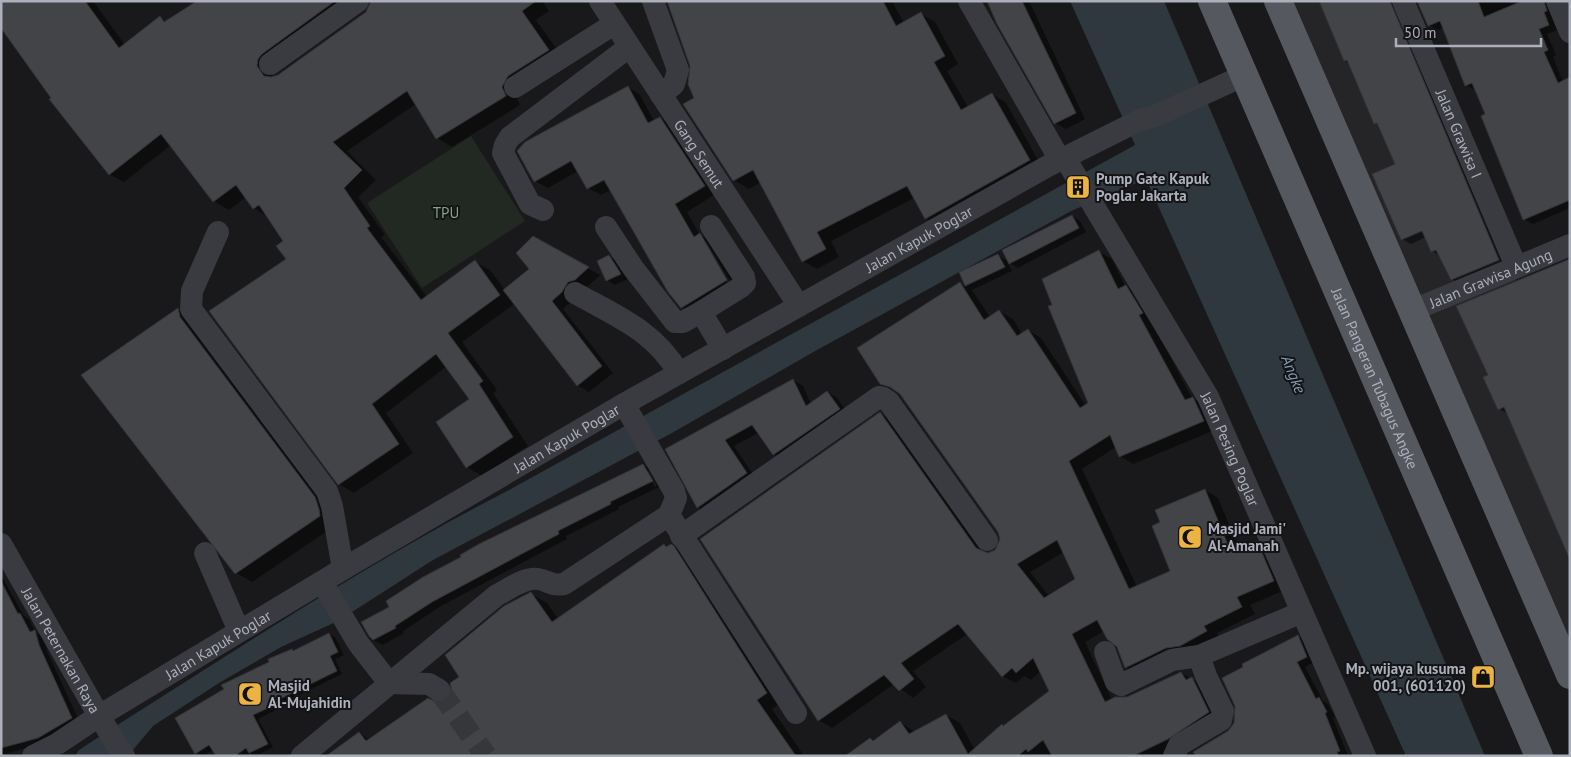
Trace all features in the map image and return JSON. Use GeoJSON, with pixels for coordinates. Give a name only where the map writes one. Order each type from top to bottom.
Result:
{"type":"FeatureCollection","features":[{"type":"Feature","properties":{"kind":"main road","name":"Jalan Pangeran Tubagus Angke"},"geometry":{"type":"LineString","coordinates":[[1212,1],[1235,80],[1538,756]]}},
{"type":"Feature","properties":{"kind":"main road"},"geometry":{"type":"LineString","coordinates":[[1278,1],[1412,311],[1567,661]]}},
{"type":"Feature","properties":{"kind":"street"},"geometry":{"type":"LineString","coordinates":[[270,64],[358,1]]}},
{"type":"Feature","properties":{"kind":"street","name":"Gang Semut"},"geometry":{"type":"LineString","coordinates":[[600,1],[799,306]]}},
{"type":"Feature","properties":{"kind":"street"},"geometry":{"type":"LineString","coordinates":[[653,1],[678,70],[678,78],[662,95]]}},
{"type":"Feature","properties":{"kind":"street"},"geometry":{"type":"LineString","coordinates":[[970,1],[1070,161],[1140,120],[1154,116],[1235,80]]}},
{"type":"Feature","properties":{"kind":"street","name":"Jalan Grawisa I"},"geometry":{"type":"LineString","coordinates":[[1402,1],[1516,266]]}},
{"type":"Feature","properties":{"kind":"street"},"geometry":{"type":"LineString","coordinates":[[1557,1],[1570,32]]}},
{"type":"Feature","properties":{"kind":"street"},"geometry":{"type":"LineString","coordinates":[[515,87],[614,24]]}},
{"type":"Feature","properties":{"kind":"street"},"geometry":{"type":"LineString","coordinates":[[543,210],[530,204],[522,191],[503,153],[505,145],[510,137],[629,47]]}},
{"type":"Feature","properties":{"kind":"street","name":"Jalan Kapuk Poglar"},"geometry":{"type":"LineString","coordinates":[[33,756],[104,724],[239,632],[324,587],[342,569],[627,411],[679,373],[1040,172],[1070,161]]}},
{"type":"Feature","properties":{"kind":"street","name":"Jalan Pesing Poglar"},"geometry":{"type":"LineString","coordinates":[[1070,161],[1096,212],[1208,397],[1365,756]]}},
{"type":"Feature","properties":{"kind":"street"},"geometry":{"type":"LineString","coordinates":[[606,227],[633,268],[675,322],[682,322],[745,283],[744,277],[711,226]]}},
{"type":"Feature","properties":{"kind":"street"},"geometry":{"type":"LineString","coordinates":[[218,232],[192,291],[191,309],[327,491],[332,506],[342,569]]}},
{"type":"Feature","properties":{"kind":"street","name":"Jalan Grawisa Agung"},"geometry":{"type":"LineString","coordinates":[[1412,311],[1570,245]]}},
{"type":"Feature","properties":{"kind":"street"},"geometry":{"type":"LineString","coordinates":[[575,294],[638,327],[666,351],[679,373]]}},
{"type":"Feature","properties":{"kind":"street"},"geometry":{"type":"LineString","coordinates":[[701,312],[724,349]]}},
{"type":"Feature","properties":{"kind":"street"},"geometry":{"type":"LineString","coordinates":[[681,536],[879,398],[889,402],[987,540]]}},
{"type":"Feature","properties":{"kind":"street"},"geometry":{"type":"LineString","coordinates":[[302,756],[497,595],[525,580],[538,579],[552,585],[564,584],[669,515],[676,498],[627,411]]}},
{"type":"Feature","properties":{"kind":"street"},"geometry":{"type":"LineString","coordinates":[[669,515],[796,713]]}},
{"type":"Feature","properties":{"kind":"street","name":"Jalan Peternakan Raya"},"geometry":{"type":"LineString","coordinates":[[1,544],[124,756]]}},
{"type":"Feature","properties":{"kind":"street"},"geometry":{"type":"LineString","coordinates":[[205,553],[239,632]]}},
{"type":"Feature","properties":{"kind":"street"},"geometry":{"type":"LineString","coordinates":[[324,587],[342,618],[389,683]]}},
{"type":"Feature","properties":{"kind":"street"},"geometry":{"type":"LineString","coordinates":[[1105,652],[1116,682],[1121,685],[1172,660],[1199,656],[1302,612]]}},
{"type":"Feature","properties":{"kind":"street"},"geometry":{"type":"LineString","coordinates":[[1174,756],[1180,746],[1221,720],[1223,716],[1223,711],[1206,676],[1199,656]]}},
{"type":"Feature","properties":{"kind":"street"},"geometry":{"type":"LineString","coordinates":[[389,683],[429,684],[439,690]]}},
{"type":"Feature","properties":{"kind":"shaded area"},"geometry":{"type":"Polygon","coordinates":[[[1293,1],[1394,1],[1570,403],[1570,645],[1293,1]]]}},
{"type":"Feature","properties":{"kind":"green space","name":"TPU"},"geometry":{"type":"Polygon","coordinates":[[[471,136],[525,221],[422,288],[367,203],[471,136]]]}},
{"type":"Feature","properties":{"kind":"water","name":"Angke"},"geometry":{"type":"Polygon","coordinates":[[[1070,1],[1164,1],[1485,756],[1406,756],[1146,179],[1071,211],[817,350],[672,433],[433,560],[338,621],[281,647],[219,683],[153,726],[128,756],[75,756],[79,750],[111,729],[307,605],[407,546],[1135,145],[1070,1]]]}},
{"type":"Feature","properties":{"kind":"building"},"geometry":{"type":"Polygon","coordinates":[[[1,1],[85,1],[119,48],[160,16],[164,22],[197,1],[335,1],[262,54],[258,59],[257,66],[264,76],[271,77],[278,75],[366,12],[371,1],[536,1],[522,11],[549,50],[508,76],[502,87],[506,96],[436,139],[407,91],[333,142],[362,170],[344,188],[370,226],[367,228],[421,300],[475,260],[500,295],[448,333],[483,381],[479,384],[513,437],[466,468],[436,422],[469,399],[436,354],[372,404],[399,444],[338,485],[209,311],[286,259],[276,246],[283,241],[259,205],[253,209],[236,185],[213,202],[161,134],[109,175],[49,99],[51,98],[1,28],[1,1]]]}},
{"type":"Feature","properties":{"kind":"building"},"geometry":{"type":"Polygon","coordinates":[[[667,1],[883,1],[896,26],[921,12],[945,56],[934,62],[961,110],[992,93],[1030,160],[925,219],[907,186],[817,232],[826,249],[802,262],[753,170],[733,181],[683,104],[694,98],[688,84],[690,66],[667,1]]]}},
{"type":"Feature","properties":{"kind":"building"},"geometry":{"type":"Polygon","coordinates":[[[987,1],[1022,1],[1076,113],[1054,124],[997,24],[987,1]]]}},
{"type":"Feature","properties":{"kind":"building"},"geometry":{"type":"Polygon","coordinates":[[[1319,1],[1390,1],[1499,260],[1451,280],[1436,250],[1431,252],[1422,231],[1401,240],[1372,174],[1395,164],[1377,123],[1374,124],[1347,60],[1344,61],[1319,1]]]}},
{"type":"Feature","properties":{"kind":"building"},"geometry":{"type":"Polygon","coordinates":[[[1417,1],[1478,1],[1484,17],[1522,1],[1544,1],[1547,11],[1544,12],[1549,25],[1539,29],[1548,50],[1544,52],[1558,83],[1570,77],[1570,200],[1523,220],[1481,116],[1485,114],[1472,83],[1465,86],[1440,21],[1428,26],[1417,1]]]}},
{"type":"Feature","properties":{"kind":"building"},"geometry":{"type":"Polygon","coordinates":[[[628,86],[648,123],[660,117],[705,186],[675,204],[694,237],[700,233],[727,280],[681,308],[668,292],[604,180],[587,189],[571,161],[534,182],[517,151],[525,142],[628,86]]]}},
{"type":"Feature","properties":{"kind":"building"},"geometry":{"type":"Polygon","coordinates":[[[1072,215],[1079,228],[1009,264],[1002,250],[1072,215]]]}},
{"type":"Feature","properties":{"kind":"building"},"geometry":{"type":"Polygon","coordinates":[[[533,236],[589,267],[575,280],[568,282],[562,292],[552,301],[602,366],[577,386],[503,290],[529,269],[516,253],[533,236]]]}},
{"type":"Feature","properties":{"kind":"building"},"geometry":{"type":"Polygon","coordinates":[[[1099,250],[1118,289],[1126,285],[1143,313],[1139,315],[1185,400],[1193,397],[1204,421],[1119,457],[1110,435],[1069,461],[1129,589],[1170,571],[1152,526],[1160,522],[1155,510],[1205,489],[1231,552],[1257,541],[1274,581],[1237,597],[1242,607],[1204,626],[1207,631],[1180,646],[1166,648],[1125,668],[1117,647],[1107,639],[1097,620],[1072,634],[1105,702],[1115,697],[1127,697],[1181,672],[1186,680],[1192,677],[1209,712],[1168,739],[1133,756],[1052,756],[1043,740],[1028,752],[1026,749],[1018,756],[845,756],[870,738],[873,741],[900,721],[909,734],[946,714],[968,754],[1002,724],[1003,726],[1049,691],[1033,658],[1016,673],[1012,668],[1002,677],[958,624],[901,663],[914,679],[899,691],[884,675],[818,721],[700,539],[880,412],[976,548],[988,553],[995,550],[1000,539],[998,532],[900,394],[890,387],[880,384],[857,348],[960,282],[984,320],[999,310],[1017,336],[1028,329],[1080,408],[1088,403],[1048,306],[1052,305],[1042,279],[1099,250]],[[1057,540],[1017,564],[1044,598],[1075,579],[1057,540]]]}},
{"type":"Feature","properties":{"kind":"building"},"geometry":{"type":"Polygon","coordinates":[[[998,254],[1005,267],[965,286],[959,272],[998,254]]]}},
{"type":"Feature","properties":{"kind":"building"},"geometry":{"type":"Polygon","coordinates":[[[609,255],[621,274],[606,281],[597,261],[609,255]]]}},
{"type":"Feature","properties":{"kind":"building"},"geometry":{"type":"Polygon","coordinates":[[[1570,259],[1570,560],[1504,407],[1498,410],[1483,377],[1488,375],[1456,306],[1570,259]]]}},
{"type":"Feature","properties":{"kind":"building"},"geometry":{"type":"Polygon","coordinates":[[[178,308],[180,317],[315,497],[319,509],[320,516],[235,574],[81,375],[178,308]]]}},
{"type":"Feature","properties":{"kind":"building"},"geometry":{"type":"Polygon","coordinates":[[[793,379],[806,406],[827,391],[840,409],[773,455],[752,425],[725,440],[747,473],[697,508],[665,449],[793,379]]]}},
{"type":"Feature","properties":{"kind":"building"},"geometry":{"type":"Polygon","coordinates":[[[643,464],[653,481],[610,502],[611,504],[558,531],[559,534],[432,602],[395,626],[396,628],[373,640],[369,636],[361,622],[389,607],[386,601],[423,577],[461,557],[460,555],[479,544],[643,464]]]}},
{"type":"Feature","properties":{"kind":"building"},"geometry":{"type":"Polygon","coordinates":[[[664,544],[666,547],[671,544],[674,546],[767,693],[757,700],[796,756],[326,756],[359,732],[366,741],[428,698],[438,703],[446,701],[452,691],[450,683],[459,677],[445,655],[504,606],[531,592],[552,622],[664,544]]]}},
{"type":"Feature","properties":{"kind":"building"},"geometry":{"type":"Polygon","coordinates":[[[1,581],[18,614],[20,613],[30,632],[35,630],[39,645],[72,718],[38,738],[1,748],[1,581]]]}},
{"type":"Feature","properties":{"kind":"building"},"geometry":{"type":"Polygon","coordinates":[[[329,633],[338,652],[330,656],[337,671],[278,700],[279,703],[253,715],[268,744],[249,753],[246,748],[235,756],[216,756],[209,745],[195,754],[175,718],[224,689],[221,685],[269,662],[268,659],[292,649],[293,651],[329,633]]]}},
{"type":"Feature","properties":{"kind":"building"},"geometry":{"type":"Polygon","coordinates":[[[1298,635],[1307,657],[1297,662],[1316,699],[1319,697],[1327,712],[1325,713],[1340,751],[1337,752],[1339,756],[1196,756],[1193,752],[1228,731],[1234,723],[1235,706],[1222,678],[1243,667],[1242,664],[1298,635]]]}},
{"type":"Feature","properties":{"kind":"tunnel"},"geometry":{"type":"LineString","coordinates":[[439,690],[486,756]]}},
{"type":"Feature","properties":{"kind":"place","name":"Pump Gate Kapuk Poglar Jakarta"},"geometry":{"type":"Point","coordinates":[1078,187]}},
{"type":"Feature","properties":{"kind":"place","name":"Masjid Jami' Al-Amanah"},"geometry":{"type":"Point","coordinates":[1190,537]}},
{"type":"Feature","properties":{"kind":"place","name":"Mp. wijaya kusuma 001, (601120)"},"geometry":{"type":"Point","coordinates":[1483,677]}},
{"type":"Feature","properties":{"kind":"place","name":"Masjid Al-Mujahidin"},"geometry":{"type":"Point","coordinates":[250,694]}}]}
